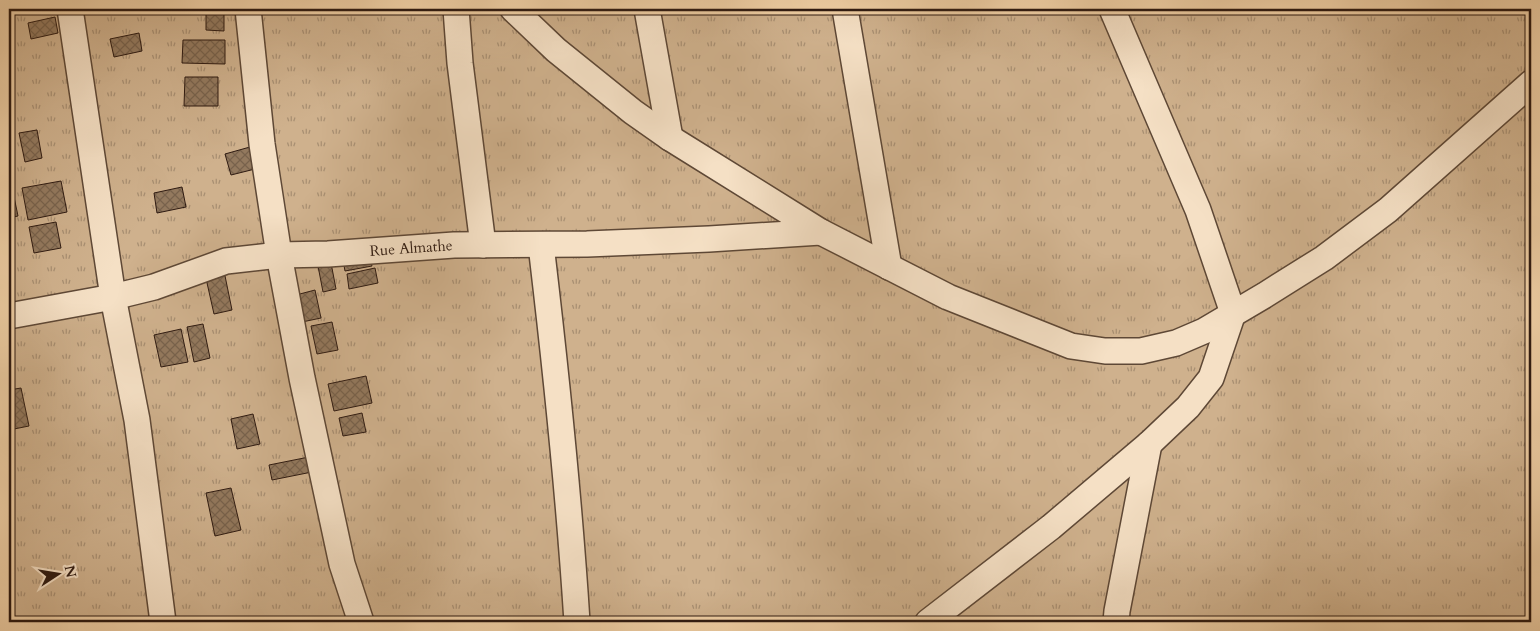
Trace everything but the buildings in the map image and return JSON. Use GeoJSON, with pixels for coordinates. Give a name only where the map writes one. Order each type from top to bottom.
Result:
{"type":"FeatureCollection","features":[{"type":"Feature","properties":{"kind":"street"},"geometry":{"type":"LineString","coordinates":[[70,9],[113,297],[137,420],[163,622]]}},
{"type":"Feature","properties":{"kind":"street"},"geometry":{"type":"LineString","coordinates":[[248,9],[262,144],[302,378],[340,554],[360,622]]}},
{"type":"Feature","properties":{"kind":"street"},"geometry":{"type":"LineString","coordinates":[[456,9],[460,63],[483,245]]}},
{"type":"Feature","properties":{"kind":"street"},"geometry":{"type":"LineString","coordinates":[[513,9],[556,50],[633,112],[670,138],[821,232],[948,297],[1071,346],[1105,351],[1141,351],[1176,343],[1204,331],[1324,258],[1388,210],[1531,83]]}},
{"type":"Feature","properties":{"kind":"street"},"geometry":{"type":"LineString","coordinates":[[647,9],[670,138]]}},
{"type":"Feature","properties":{"kind":"street"},"geometry":{"type":"LineString","coordinates":[[845,9],[890,267]]}},
{"type":"Feature","properties":{"kind":"street"},"geometry":{"type":"LineString","coordinates":[[928,622],[1051,526],[1149,444],[1188,407],[1211,378],[1233,313],[1198,210],[1112,9]]}},
{"type":"Feature","properties":{"kind":"street","name":"Rue Almathe"},"geometry":{"type":"LineString","coordinates":[[9,316],[113,297],[154,287],[226,261],[280,254],[328,254],[454,245],[541,245],[709,239],[821,232]]}},
{"type":"Feature","properties":{"kind":"street"},"geometry":{"type":"LineString","coordinates":[[541,245],[554,355],[573,554],[577,622]]}},
{"type":"Feature","properties":{"kind":"street"},"geometry":{"type":"LineString","coordinates":[[1116,622],[1149,444]]}},
{"type":"Feature","properties":{"kind":"green space"},"geometry":{"type":"Polygon","coordinates":[[[9,9],[1531,9],[1531,622],[9,622],[9,9]]]}}]}
